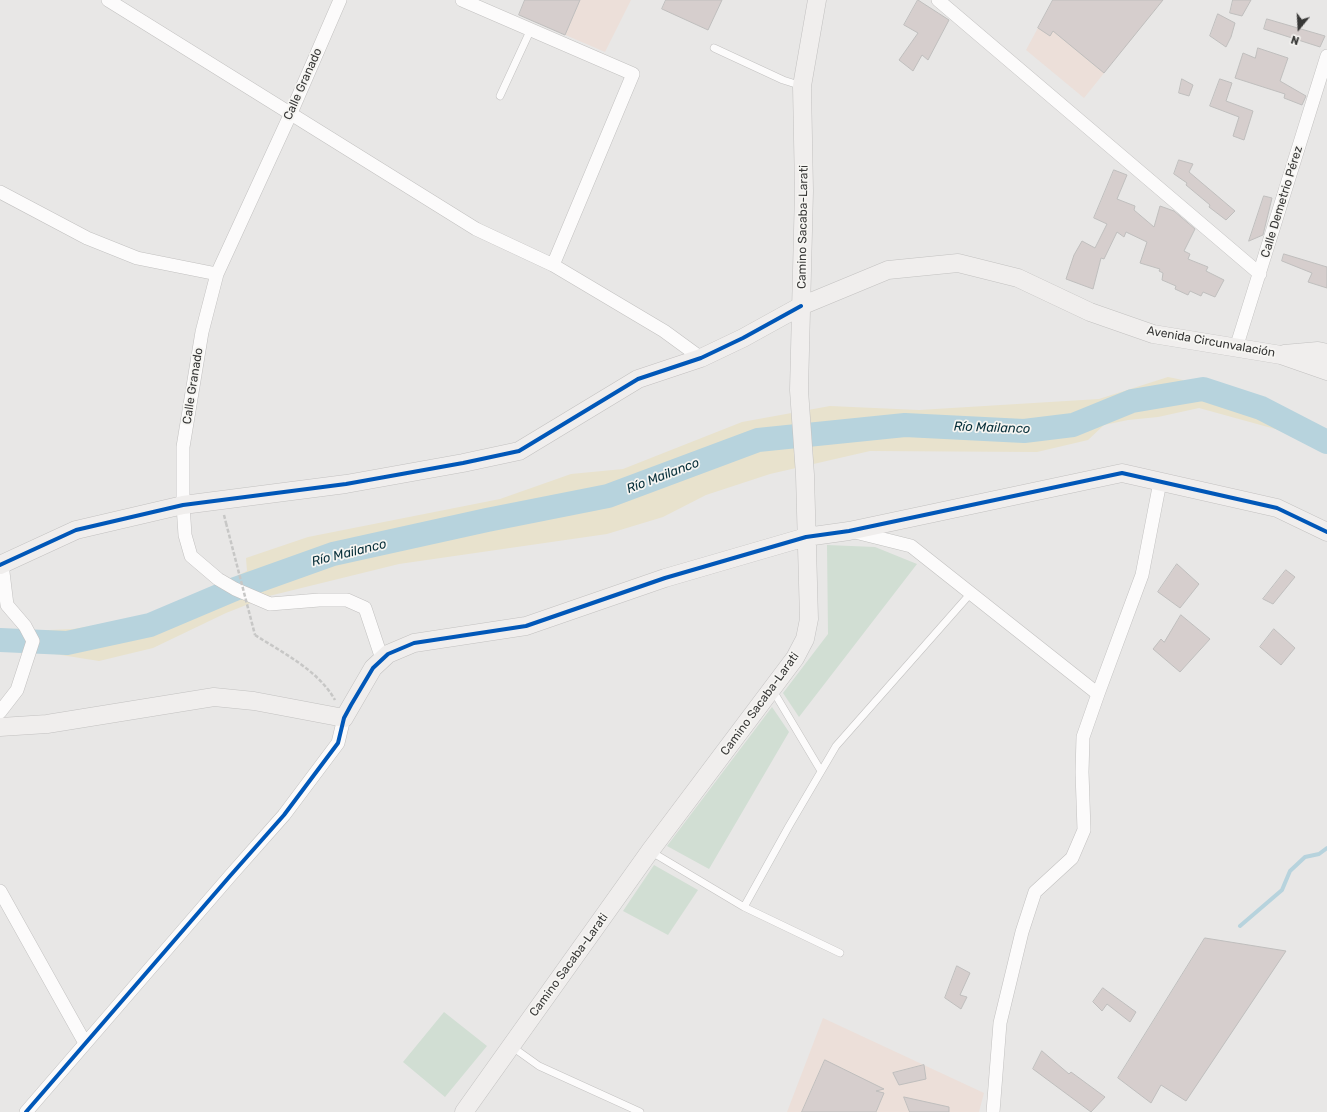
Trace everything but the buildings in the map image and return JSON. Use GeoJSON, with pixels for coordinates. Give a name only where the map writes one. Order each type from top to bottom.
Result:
{"type":"FeatureCollection","features":[{"type":"Feature","properties":{"kind":"street"},"geometry":{"type":"LineString","coordinates":[[108,0],[476,229],[553,265],[664,331],[702,358]]}},
{"type":"Feature","properties":{"kind":"street","name":"Calle Granado"},"geometry":{"type":"LineString","coordinates":[[340,0],[291,113],[217,274],[202,332],[183,446],[183,505],[185,536],[191,556],[218,578],[234,589],[270,604],[320,600],[347,600],[365,608],[382,659]]}},
{"type":"Feature","properties":{"kind":"street"},"geometry":{"type":"LineString","coordinates":[[462,0],[633,74],[553,265]]}},
{"type":"Feature","properties":{"kind":"street","name":"Camino Sacaba-Larati"},"geometry":{"type":"LineString","coordinates":[[464,1112],[650,851],[796,658],[805,639],[809,619],[805,475],[799,390],[804,191],[802,86],[817,0]]}},
{"type":"Feature","properties":{"kind":"street"},"geometry":{"type":"LineString","coordinates":[[938,0],[1260,274]]}},
{"type":"Feature","properties":{"kind":"street","name":"Calle Demetrio Pérez"},"geometry":{"type":"LineString","coordinates":[[1236,348],[1327,56]]}},
{"type":"Feature","properties":{"kind":"street"},"geometry":{"type":"LineString","coordinates":[[0,192],[87,238],[137,258],[217,274]]}},
{"type":"Feature","properties":{"kind":"street","name":"Avenida Circunvalación"},"geometry":{"type":"LineString","coordinates":[[1,564],[76,530],[183,505],[346,484],[463,463],[519,451],[638,379],[702,358],[743,338],[801,306],[888,270],[958,263],[1018,278],[1090,312],[1153,334],[1281,355],[1327,371]]}},
{"type":"Feature","properties":{"kind":"street","name":"Avenida Circunvalación"},"geometry":{"type":"LineString","coordinates":[[1281,355],[1318,351],[1327,353]]}},
{"type":"Feature","properties":{"kind":"street"},"geometry":{"type":"LineString","coordinates":[[26,1112],[284,815],[338,743],[344,718],[373,668],[388,654],[414,643],[526,626],[665,578],[806,537],[849,531],[1122,473],[1277,508],[1327,532]]}},
{"type":"Feature","properties":{"kind":"street"},"geometry":{"type":"LineString","coordinates":[[993,1112],[1000,1023],[1026,919],[1035,892],[1072,858],[1084,830],[1082,772],[1084,737],[1098,694],[1142,575],[1160,482]]}},
{"type":"Feature","properties":{"kind":"street"},"geometry":{"type":"LineString","coordinates":[[849,531],[911,546],[1098,694]]}},
{"type":"Feature","properties":{"kind":"street"},"geometry":{"type":"LineString","coordinates":[[0,712],[17,690],[33,641],[25,626],[7,605],[1,564]]}},
{"type":"Feature","properties":{"kind":"street"},"geometry":{"type":"LineString","coordinates":[[0,727],[47,724],[214,697],[254,700],[344,718]]}},
{"type":"Feature","properties":{"kind":"street"},"geometry":{"type":"LineString","coordinates":[[0,891],[85,1043]]}},
{"type":"Feature","properties":{"kind":"lane"},"geometry":{"type":"LineString","coordinates":[[500,96],[531,30]]}},
{"type":"Feature","properties":{"kind":"lane"},"geometry":{"type":"LineString","coordinates":[[714,48],[783,80],[802,86]]}},
{"type":"Feature","properties":{"kind":"lane"},"geometry":{"type":"LineString","coordinates":[[744,908],[836,746],[971,593]]}},
{"type":"Feature","properties":{"kind":"lane"},"geometry":{"type":"LineString","coordinates":[[772,689],[821,771]]}},
{"type":"Feature","properties":{"kind":"lane"},"geometry":{"type":"LineString","coordinates":[[650,851],[744,908],[840,953]]}},
{"type":"Feature","properties":{"kind":"lane"},"geometry":{"type":"LineString","coordinates":[[511,1046],[539,1066],[640,1112]]}},
{"type":"Feature","properties":{"kind":"path"},"geometry":{"type":"LineString","coordinates":[[226,523],[255,636],[301,664],[330,692],[344,718]]}},
{"type":"Feature","properties":{"kind":"shaded area"},"geometry":{"type":"Polygon","coordinates":[[[525,0],[631,0],[605,52],[519,15],[525,0]]]}},
{"type":"Feature","properties":{"kind":"shaded area"},"geometry":{"type":"Polygon","coordinates":[[[1053,0],[1163,0],[1084,98],[1026,50],[1053,0]]]}},
{"type":"Feature","properties":{"kind":"shaded area"},"geometry":{"type":"Polygon","coordinates":[[[827,545],[875,547],[917,564],[799,717],[783,693],[828,634],[827,545]]]}},
{"type":"Feature","properties":{"kind":"shaded area"},"geometry":{"type":"Polygon","coordinates":[[[772,707],[789,732],[709,869],[667,846],[772,707]]]}},
{"type":"Feature","properties":{"kind":"shaded area"},"geometry":{"type":"Polygon","coordinates":[[[654,865],[698,890],[668,935],[623,911],[654,865]]]}},
{"type":"Feature","properties":{"kind":"shaded area"},"geometry":{"type":"Polygon","coordinates":[[[444,1012],[487,1046],[445,1097],[403,1062],[444,1012]]]}},
{"type":"Feature","properties":{"kind":"shaded area"},"geometry":{"type":"Polygon","coordinates":[[[823,1018],[984,1093],[979,1112],[787,1112],[823,1018]]]}},
{"type":"Feature","properties":{"kind":"sand"},"geometry":{"type":"Polygon","coordinates":[[[1168,377],[1222,388],[1278,406],[1327,430],[1327,452],[1286,432],[1199,408],[1158,417],[1128,420],[1104,425],[1088,440],[1037,452],[870,451],[770,474],[706,495],[663,517],[607,534],[399,564],[269,596],[226,613],[153,648],[99,661],[23,649],[25,631],[73,629],[145,617],[185,601],[247,571],[246,558],[308,537],[500,499],[571,474],[623,469],[742,422],[830,406],[919,410],[1099,399],[1168,377]]]}},
{"type":"Feature","properties":{"kind":"waterway","name":"Río Mailanco"},"geometry":{"type":"LineString","coordinates":[[0,640],[67,643],[150,625],[235,589],[333,554],[487,520],[608,496],[758,440],[905,425],[1024,431],[1073,425],[1132,401],[1203,389],[1261,408],[1327,442]]}},
{"type":"Feature","properties":{"kind":"waterway"},"geometry":{"type":"LineString","coordinates":[[1240,926],[1282,890],[1290,871],[1305,857],[1319,854],[1327,848]]}},
{"type":"Feature","properties":{"kind":"cycle path"},"geometry":{"type":"LineString","coordinates":[[0,565],[76,530],[183,505],[346,484],[463,463],[519,451],[638,379],[701,358],[743,338],[801,306]]}},
{"type":"Feature","properties":{"kind":"cycle path"},"geometry":{"type":"LineString","coordinates":[[26,1112],[284,815],[338,743],[344,718],[351,705],[373,668],[388,654],[414,643],[526,626],[665,578],[806,537],[849,531],[1122,473],[1277,508],[1327,532]]}}]}
